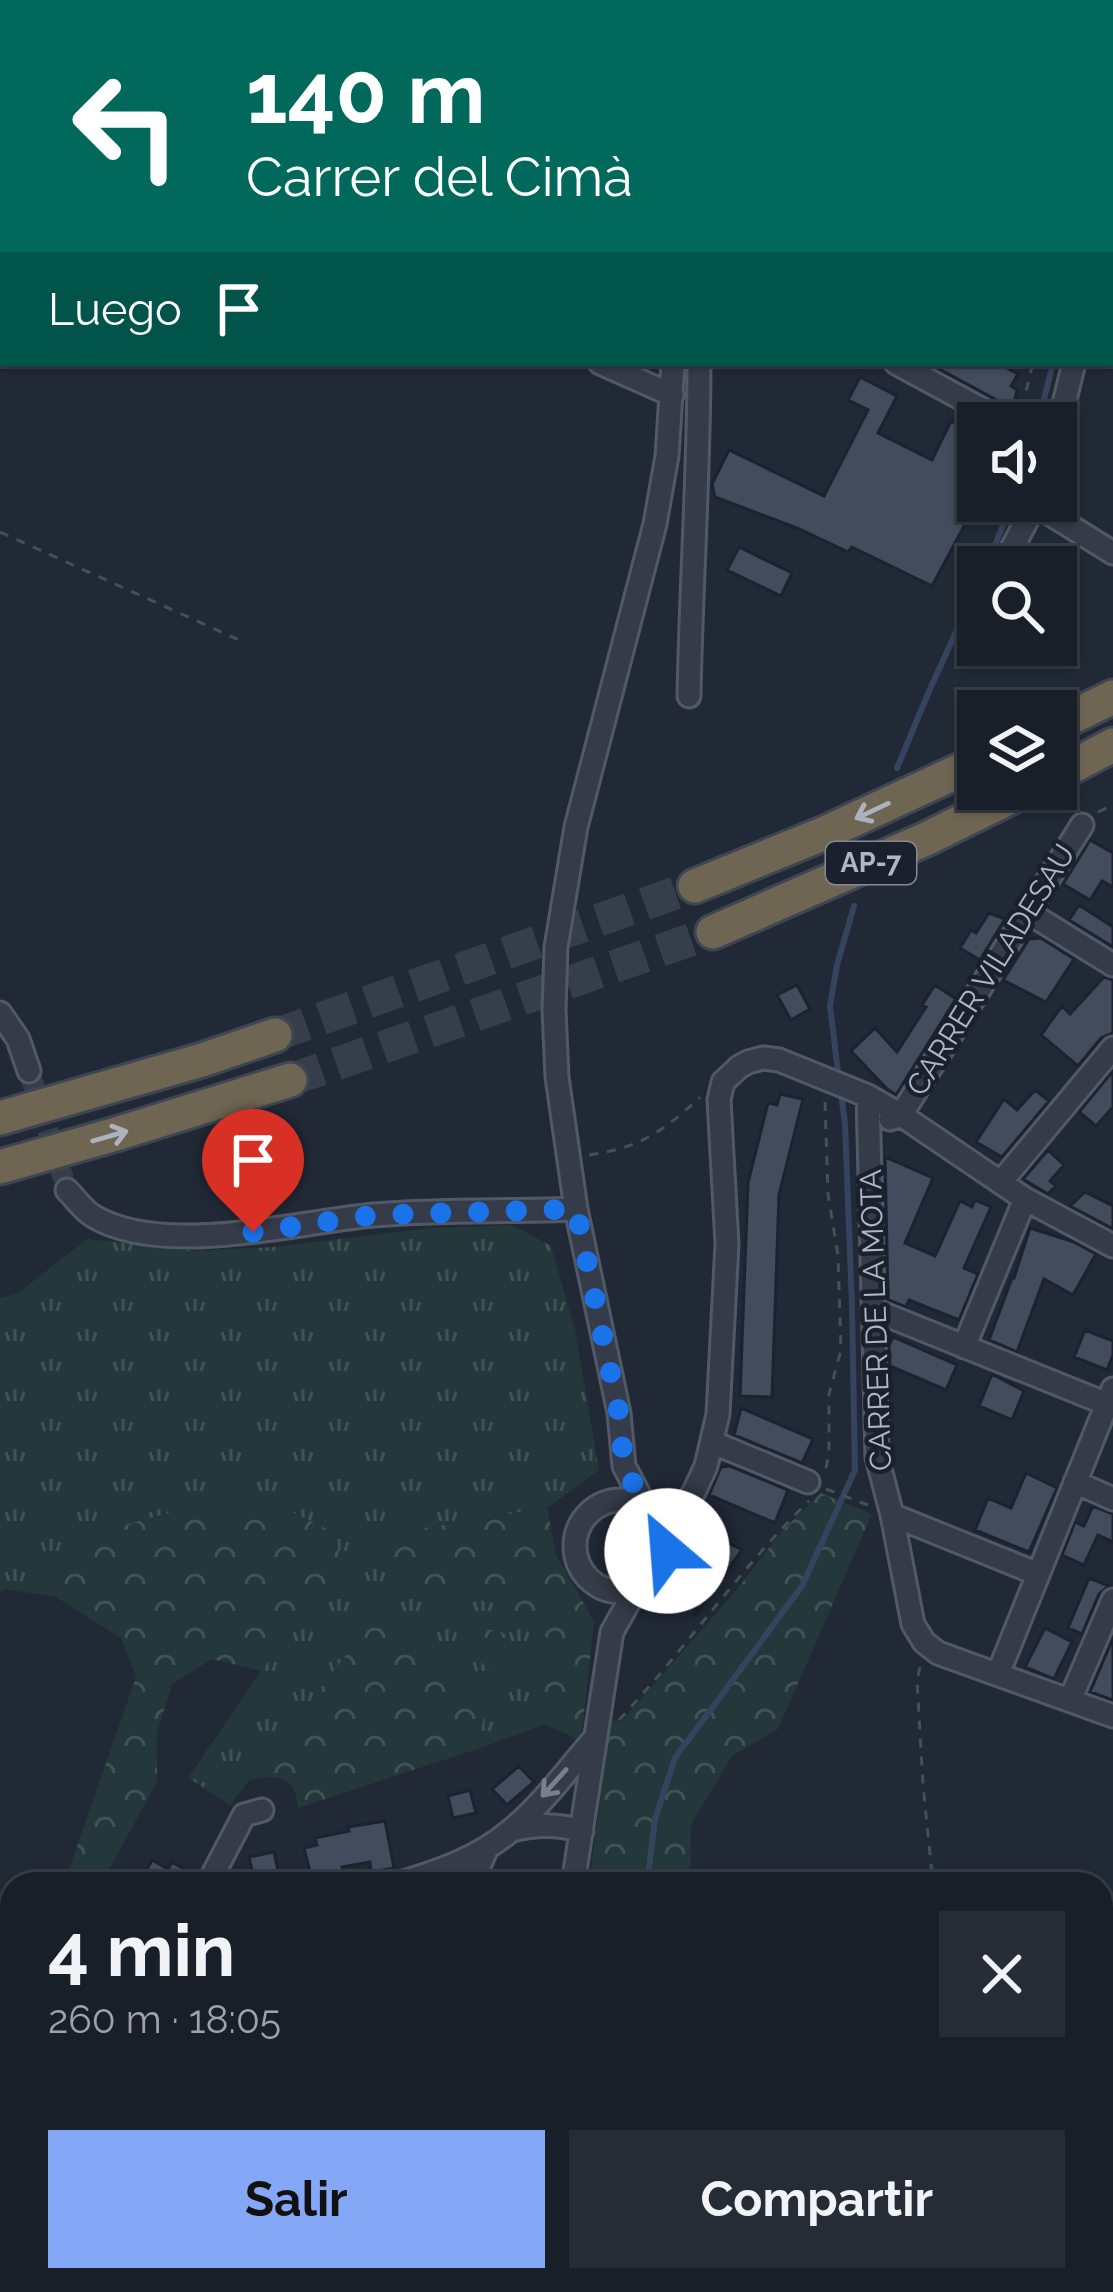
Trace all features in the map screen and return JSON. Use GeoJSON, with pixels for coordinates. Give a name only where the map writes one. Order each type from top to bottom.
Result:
{"type":"FeatureCollection","features":[{"type":"Feature","properties":{"kind":"highway"},"geometry":{"type":"LineString","coordinates":[[1077,715],[1113,697]]}},
{"type":"Feature","properties":{"kind":"highway"},"geometry":{"type":"LineString","coordinates":[[1077,764],[1113,745]]}},
{"type":"Feature","properties":{"kind":"highway","name":"AP-7"},"geometry":{"type":"LineString","coordinates":[[695,886],[957,772]]}},
{"type":"Feature","properties":{"kind":"highway","name":"AP-7"},"geometry":{"type":"LineString","coordinates":[[713,932],[985,810]]}},
{"type":"Feature","properties":{"kind":"highway"},"geometry":{"type":"LineString","coordinates":[[0,1115],[165,1071],[275,1035]]}},
{"type":"Feature","properties":{"kind":"highway"},"geometry":{"type":"LineString","coordinates":[[0,1167],[290,1080]]}},
{"type":"Feature","properties":{"kind":"street"},"geometry":{"type":"LineString","coordinates":[[607,366],[672,395]]}},
{"type":"Feature","properties":{"kind":"street"},"geometry":{"type":"LineString","coordinates":[[668,1545],[662,1524],[624,1466],[619,1413],[576,1209],[557,1077],[554,989],[556,947],[576,827],[655,524],[668,456],[673,366]]}},
{"type":"Feature","properties":{"kind":"street"},"geometry":{"type":"LineString","coordinates":[[688,696],[699,366]]}},
{"type":"Feature","properties":{"kind":"street"},"geometry":{"type":"LineString","coordinates":[[903,366],[981,402]]}},
{"type":"Feature","properties":{"kind":"street"},"geometry":{"type":"LineString","coordinates":[[1064,402],[1073,366]]}},
{"type":"Feature","properties":{"kind":"street"},"geometry":{"type":"LineString","coordinates":[[1066,522],[1113,553]]}},
{"type":"Feature","properties":{"kind":"street","name":"CARRER VILADESAU"},"geometry":{"type":"LineString","coordinates":[[901,1115],[1082,825]]}},
{"type":"Feature","properties":{"kind":"street"},"geometry":{"type":"LineString","coordinates":[[1029,913],[1113,965]]}},
{"type":"Feature","properties":{"kind":"street"},"geometry":{"type":"LineString","coordinates":[[0,1013],[18,1040],[29,1071]]}},
{"type":"Feature","properties":{"kind":"street"},"geometry":{"type":"LineString","coordinates":[[1001,1182],[1113,1048]]}},
{"type":"Feature","properties":{"kind":"street"},"geometry":{"type":"LineString","coordinates":[[593,1583],[611,1591],[636,1589],[661,1570],[682,1508],[694,1492],[713,1443],[721,1383],[727,1244],[719,1100],[723,1082],[748,1062],[779,1060],[901,1115],[1025,1199],[1113,1246]]}},
{"type":"Feature","properties":{"kind":"street","name":"CARRER DE LA MOTA"},"geometry":{"type":"LineString","coordinates":[[843,1089],[868,1126],[877,1457],[883,1511],[914,1624],[924,1642]]}},
{"type":"Feature","properties":{"kind":"street","name":"CARRER DE LA MOTA"},"geometry":{"type":"LineString","coordinates":[[868,1126],[901,1115]]}},
{"type":"Feature","properties":{"kind":"street"},"geometry":{"type":"LineString","coordinates":[[67,1190],[90,1214],[110,1223],[133,1230],[212,1237],[375,1215],[576,1209]]}},
{"type":"Feature","properties":{"kind":"street"},"geometry":{"type":"LineString","coordinates":[[964,1347],[1025,1199]]}},
{"type":"Feature","properties":{"kind":"street"},"geometry":{"type":"LineString","coordinates":[[874,1310],[964,1347],[1110,1396],[998,1674]]}},
{"type":"Feature","properties":{"kind":"street"},"geometry":{"type":"LineString","coordinates":[[713,1443],[813,1490]]}},
{"type":"Feature","properties":{"kind":"street"},"geometry":{"type":"LineString","coordinates":[[575,1872],[606,1731],[612,1632],[608,1610],[579,1564],[574,1541],[583,1520],[600,1504],[624,1466]]}},
{"type":"Feature","properties":{"kind":"street"},"geometry":{"type":"LineString","coordinates":[[1075,1482],[1113,1499]]}},
{"type":"Feature","properties":{"kind":"street"},"geometry":{"type":"LineString","coordinates":[[600,1504],[626,1499],[650,1509],[682,1508]]}},
{"type":"Feature","properties":{"kind":"street"},"geometry":{"type":"LineString","coordinates":[[883,1511],[1038,1574]]}},
{"type":"Feature","properties":{"kind":"street"},"geometry":{"type":"LineString","coordinates":[[612,1632],[636,1589]]}},
{"type":"Feature","properties":{"kind":"street"},"geometry":{"type":"LineString","coordinates":[[1070,1700],[1113,1600]]}},
{"type":"Feature","properties":{"kind":"street"},"geometry":{"type":"LineString","coordinates":[[924,1642],[938,1653],[1113,1716]]}},
{"type":"Feature","properties":{"kind":"street"},"geometry":{"type":"LineString","coordinates":[[436,1872],[487,1848],[512,1830],[606,1731]]}},
{"type":"Feature","properties":{"kind":"street"},"geometry":{"type":"LineString","coordinates":[[214,1872],[244,1815],[262,1810]]}},
{"type":"Feature","properties":{"kind":"street"},"geometry":{"type":"LineString","coordinates":[[512,1830],[555,1824],[582,1831]]}},
{"type":"Feature","properties":{"kind":"street"},"geometry":{"type":"LineString","coordinates":[[477,1872],[487,1848]]}},
{"type":"Feature","properties":{"kind":"path"},"geometry":{"type":"LineString","coordinates":[[1020,402],[1033,366]]}},
{"type":"Feature","properties":{"kind":"path"},"geometry":{"type":"LineString","coordinates":[[0,532],[239,640]]}},
{"type":"Feature","properties":{"kind":"path"},"geometry":{"type":"LineString","coordinates":[[606,1731],[656,1681],[813,1490],[829,1453],[829,1394],[841,1350],[838,1256],[828,1195],[843,1089]]}},
{"type":"Feature","properties":{"kind":"path"},"geometry":{"type":"LineString","coordinates":[[581,1156],[623,1150],[670,1125],[701,1096],[719,1100]]}},
{"type":"Feature","properties":{"kind":"path"},"geometry":{"type":"LineString","coordinates":[[813,1490],[883,1511]]}},
{"type":"Feature","properties":{"kind":"path"},"geometry":{"type":"LineString","coordinates":[[924,1642],[917,1680],[932,1872]]}},
{"type":"Feature","properties":{"kind":"green space"},"geometry":{"type":"Polygon","coordinates":[[[512,1225],[551,1246],[575,1330],[599,1470],[547,1508],[412,1530],[433,1591],[506,1605],[551,1641],[529,1708],[545,1724],[480,1748],[484,1707],[375,1618],[230,1805],[188,1778],[261,1671],[340,1571],[77,1538],[56,1597],[5,1589],[0,1593],[0,1298],[17,1294],[87,1239],[196,1251],[512,1225]]]}},
{"type":"Feature","properties":{"kind":"green space"},"geometry":{"type":"Polygon","coordinates":[[[821,1493],[872,1514],[778,1729],[732,1756],[691,1824],[690,1872],[591,1872],[611,1720],[621,1722],[783,1530],[821,1493]]]}},
{"type":"Feature","properties":{"kind":"green space"},"geometry":{"type":"Polygon","coordinates":[[[274,1503],[337,1534],[340,1571],[261,1671],[212,1659],[172,1684],[157,1733],[157,1782],[108,1872],[68,1872],[136,1677],[121,1638],[56,1597],[77,1538],[172,1512],[274,1503]]]}},
{"type":"Feature","properties":{"kind":"green space"},"geometry":{"type":"Polygon","coordinates":[[[547,1508],[556,1555],[594,1621],[581,1741],[545,1724],[529,1708],[551,1641],[506,1605],[433,1591],[397,1577],[391,1555],[411,1530],[547,1508]]]}},
{"type":"Feature","properties":{"kind":"green space"},"geometry":{"type":"Polygon","coordinates":[[[375,1617],[484,1707],[480,1748],[298,1808],[294,1789],[284,1779],[250,1780],[375,1617]]]}},
{"type":"Feature","properties":{"kind":"green space"},"geometry":{"type":"Polygon","coordinates":[[[444,1619],[508,1634],[497,1680],[444,1619]]]}},
{"type":"Feature","properties":{"kind":"building"},"geometry":{"type":"Polygon","coordinates":[[[934,366],[1003,366],[1018,374],[1011,386],[1017,390],[1014,402],[1000,402],[934,366]]]}},
{"type":"Feature","properties":{"kind":"building"},"geometry":{"type":"Polygon","coordinates":[[[860,377],[897,396],[878,433],[932,460],[951,421],[957,424],[957,522],[966,522],[932,586],[852,547],[848,552],[715,497],[712,484],[729,450],[824,496],[868,410],[848,400],[860,377]]]}},
{"type":"Feature","properties":{"kind":"building"},"geometry":{"type":"Polygon","coordinates":[[[739,547],[792,573],[781,596],[727,570],[739,547]]]}},
{"type":"Feature","properties":{"kind":"building"},"geometry":{"type":"Polygon","coordinates":[[[1090,840],[1113,853],[1113,887],[1102,881],[1090,900],[1063,884],[1090,840]]]}},
{"type":"Feature","properties":{"kind":"building"},"geometry":{"type":"Polygon","coordinates":[[[1079,905],[1113,927],[1113,947],[1069,920],[1079,905]]]}},
{"type":"Feature","properties":{"kind":"building"},"geometry":{"type":"Polygon","coordinates":[[[989,913],[1005,919],[980,960],[960,948],[989,913]]]}},
{"type":"Feature","properties":{"kind":"building"},"geometry":{"type":"Polygon","coordinates":[[[1041,938],[1074,959],[1046,1002],[1003,980],[1029,939],[1041,938]]]}},
{"type":"Feature","properties":{"kind":"building"},"geometry":{"type":"Polygon","coordinates":[[[1104,977],[1113,980],[1113,1033],[1101,1038],[1078,1066],[1041,1035],[1062,1006],[1070,1014],[1104,977]]]}},
{"type":"Feature","properties":{"kind":"building"},"geometry":{"type":"Polygon","coordinates":[[[797,985],[810,1009],[791,1020],[777,995],[797,985]]]}},
{"type":"Feature","properties":{"kind":"building"},"geometry":{"type":"Polygon","coordinates":[[[935,985],[956,999],[896,1095],[851,1051],[875,1028],[897,1052],[935,985]]]}},
{"type":"Feature","properties":{"kind":"building"},"geometry":{"type":"Polygon","coordinates":[[[1113,1071],[1113,1107],[1096,1126],[1079,1112],[1113,1071]]]}},
{"type":"Feature","properties":{"kind":"building"},"geometry":{"type":"Polygon","coordinates":[[[1035,1090],[1049,1101],[1002,1157],[976,1142],[1004,1099],[1017,1110],[1035,1090]]]}},
{"type":"Feature","properties":{"kind":"building"},"geometry":{"type":"Polygon","coordinates":[[[780,1094],[803,1099],[779,1195],[772,1397],[740,1396],[748,1183],[768,1103],[777,1105],[780,1094]]]}},
{"type":"Feature","properties":{"kind":"building"},"geometry":{"type":"Polygon","coordinates":[[[1048,1150],[1064,1165],[1050,1181],[1056,1186],[1048,1194],[1023,1179],[1048,1150]]]}},
{"type":"Feature","properties":{"kind":"building"},"geometry":{"type":"Polygon","coordinates":[[[885,1157],[933,1178],[905,1243],[935,1256],[960,1201],[972,1207],[975,1200],[991,1207],[964,1268],[978,1274],[959,1320],[909,1300],[906,1307],[888,1300],[885,1157]]]}},
{"type":"Feature","properties":{"kind":"building"},"geometry":{"type":"Polygon","coordinates":[[[1085,1192],[1113,1206],[1113,1229],[1070,1206],[1085,1192]]]}},
{"type":"Feature","properties":{"kind":"building"},"geometry":{"type":"Polygon","coordinates":[[[1030,1228],[1096,1254],[1073,1295],[1044,1279],[1017,1352],[989,1340],[1030,1228]]]}},
{"type":"Feature","properties":{"kind":"building"},"geometry":{"type":"Polygon","coordinates":[[[1085,1330],[1113,1341],[1107,1370],[1074,1357],[1085,1330]]]}},
{"type":"Feature","properties":{"kind":"building"},"geometry":{"type":"Polygon","coordinates":[[[893,1337],[957,1365],[946,1390],[890,1366],[893,1337]]]}},
{"type":"Feature","properties":{"kind":"building"},"geometry":{"type":"Polygon","coordinates":[[[992,1374],[1024,1391],[1012,1420],[979,1406],[992,1374]]]}},
{"type":"Feature","properties":{"kind":"building"},"geometry":{"type":"Polygon","coordinates":[[[741,1408],[813,1439],[802,1463],[734,1435],[741,1408]]]}},
{"type":"Feature","properties":{"kind":"building"},"geometry":{"type":"Polygon","coordinates":[[[730,1466],[788,1490],[775,1523],[709,1495],[721,1467],[730,1466]]]}},
{"type":"Feature","properties":{"kind":"building"},"geometry":{"type":"Polygon","coordinates":[[[1026,1473],[1057,1488],[1029,1552],[975,1530],[988,1498],[1011,1508],[1026,1473]]]}},
{"type":"Feature","properties":{"kind":"building"},"geometry":{"type":"Polygon","coordinates":[[[1093,1506],[1113,1514],[1113,1542],[1098,1535],[1084,1565],[1062,1555],[1075,1522],[1084,1526],[1093,1506]]]}},
{"type":"Feature","properties":{"kind":"building"},"geometry":{"type":"Polygon","coordinates":[[[703,1529],[742,1550],[695,1615],[707,1564],[703,1529]]]}},
{"type":"Feature","properties":{"kind":"building"},"geometry":{"type":"Polygon","coordinates":[[[1089,1578],[1109,1586],[1099,1594],[1082,1634],[1068,1628],[1089,1578]]]}},
{"type":"Feature","properties":{"kind":"building"},"geometry":{"type":"Polygon","coordinates":[[[1045,1628],[1072,1642],[1054,1679],[1025,1667],[1045,1628]]]}},
{"type":"Feature","properties":{"kind":"building"},"geometry":{"type":"Polygon","coordinates":[[[1113,1638],[1113,1700],[1090,1692],[1113,1638]]]}},
{"type":"Feature","properties":{"kind":"building"},"geometry":{"type":"Polygon","coordinates":[[[519,1766],[534,1782],[507,1805],[492,1789],[519,1766]]]}},
{"type":"Feature","properties":{"kind":"building"},"geometry":{"type":"Polygon","coordinates":[[[470,1790],[476,1813],[453,1818],[448,1796],[470,1790]]]}},
{"type":"Feature","properties":{"kind":"building"},"geometry":{"type":"Polygon","coordinates":[[[385,1821],[394,1868],[371,1872],[370,1862],[342,1867],[343,1872],[310,1872],[304,1848],[317,1845],[315,1838],[349,1831],[348,1827],[385,1821]]]}},
{"type":"Feature","properties":{"kind":"building"},"geometry":{"type":"Polygon","coordinates":[[[274,1852],[278,1872],[252,1872],[249,1857],[274,1852]]]}},
{"type":"Feature","properties":{"kind":"building"},"geometry":{"type":"Polygon","coordinates":[[[152,1860],[168,1869],[172,1862],[186,1870],[185,1872],[146,1872],[152,1860]]]}},
{"type":"Feature","properties":{"kind":"waterway"},"geometry":{"type":"LineString","coordinates":[[1043,402],[1052,366]]}},
{"type":"Feature","properties":{"kind":"waterway"},"geometry":{"type":"LineString","coordinates":[[995,546],[1004,522]]}},
{"type":"Feature","properties":{"kind":"waterway"},"geometry":{"type":"LineString","coordinates":[[897,768],[957,630]]}},
{"type":"Feature","properties":{"kind":"waterway"},"geometry":{"type":"LineString","coordinates":[[839,1080],[830,1006],[854,906]]}},
{"type":"Feature","properties":{"kind":"waterway"},"geometry":{"type":"LineString","coordinates":[[648,1872],[655,1819],[675,1758],[802,1586],[855,1470],[841,1093]]}},
{"type":"Feature","properties":{"kind":"tunnel"},"geometry":{"type":"LineString","coordinates":[[275,1035],[695,886]]}},
{"type":"Feature","properties":{"kind":"tunnel"},"geometry":{"type":"LineString","coordinates":[[290,1080],[713,932]]}},
{"type":"Feature","properties":{"kind":"tunnel"},"geometry":{"type":"LineString","coordinates":[[29,1071],[67,1190]]}},
{"type":"Feature","properties":{"kind":"route"},"geometry":{"type":"LineString","coordinates":[[253,1232],[375,1215],[576,1209],[619,1413],[624,1466],[645,1506],[662,1524],[667,1551]]}}]}
